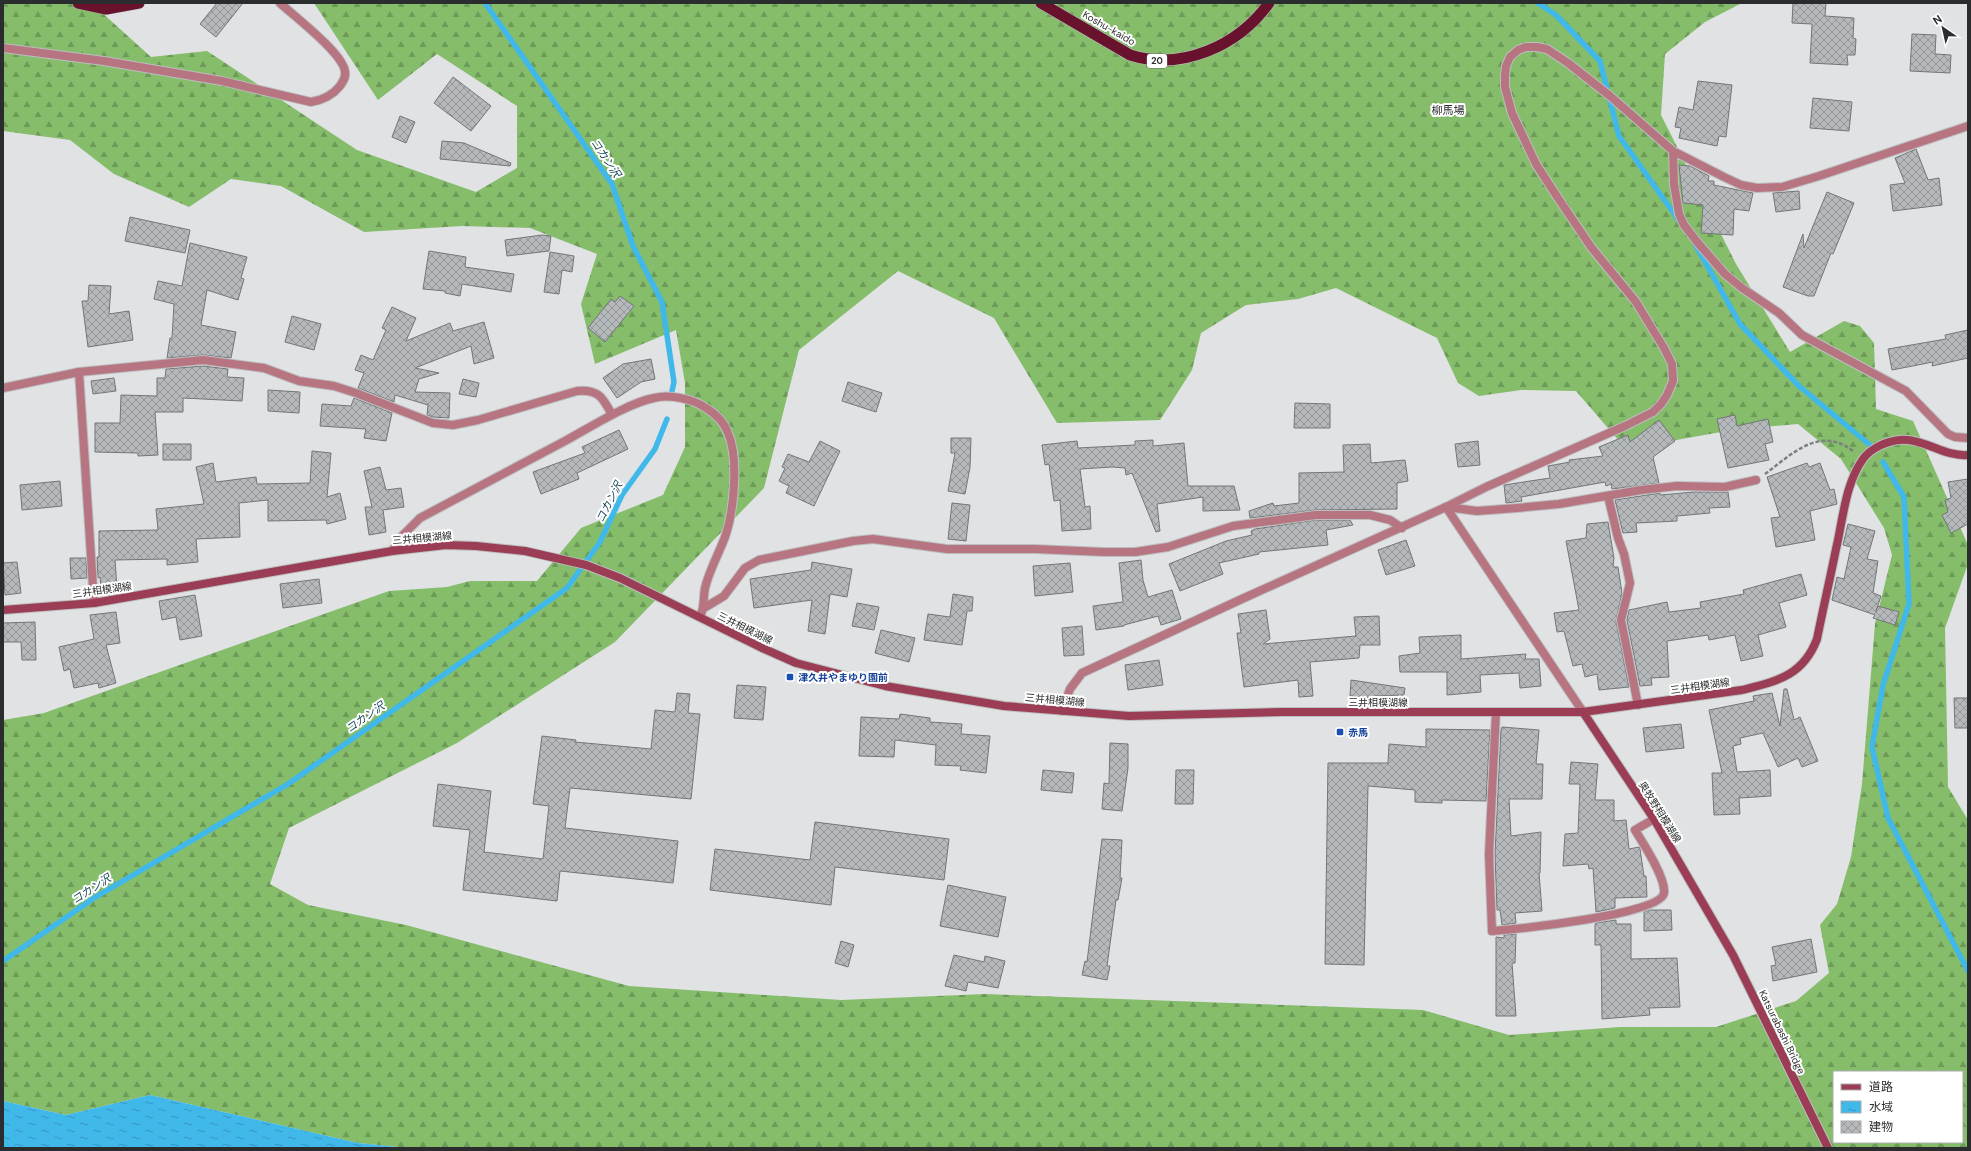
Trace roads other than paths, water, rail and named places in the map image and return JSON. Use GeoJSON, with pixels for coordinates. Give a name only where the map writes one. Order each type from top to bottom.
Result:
{"type":"FeatureCollection","features":[{"type":"Feature","properties":{"kind":"highway"},"geometry":{"type":"LineString","coordinates":[[78,3],[106,9],[139,3]]}},
{"type":"Feature","properties":{"kind":"highway","name":"Koshu-kaido"},"geometry":{"type":"LineString","coordinates":[[1041,3],[1130,55],[1144,59],[1167,61],[1191,57],[1211,51],[1246,27],[1264,11],[1270,3]]}},
{"type":"Feature","properties":{"kind":"main road","name":"三井相模湖線"},"geometry":{"type":"LineString","coordinates":[[3,610],[94,603],[392,550],[446,545],[502,548],[550,556],[586,565],[620,578],[762,648],[796,663],[885,686],[1004,706],[1129,716],[1283,712],[1583,712],[1742,690],[1765,684],[1788,675],[1806,662],[1817,639],[1851,485],[1863,460],[1873,450],[1886,443],[1900,440],[1909,440],[1956,455],[1968,456]]}},
{"type":"Feature","properties":{"kind":"main road","name":"奥牧野相模湖線"},"geometry":{"type":"LineString","coordinates":[[1583,712],[1654,819],[1716,926]]}},
{"type":"Feature","properties":{"kind":"main road","name":"Katsurabashi Bridge"},"geometry":{"type":"LineString","coordinates":[[1716,926],[1828,1148]]}},
{"type":"Feature","properties":{"kind":"street"},"geometry":{"type":"LineString","coordinates":[[3,48],[104,61],[222,81],[311,102],[322,100],[331,96],[345,78],[346,71],[343,64],[336,53],[280,3]]}},
{"type":"Feature","properties":{"kind":"street"},"geometry":{"type":"LineString","coordinates":[[1062,711],[1070,690],[1082,673],[1244,598],[1402,528],[1486,486],[1591,441],[1653,412],[1667,395],[1673,381],[1672,364],[1648,319],[1621,282],[1591,247],[1556,196],[1528,147],[1512,113],[1505,87],[1506,66],[1510,57],[1518,50],[1536,46],[1547,49],[1568,63],[1610,96],[1673,150],[1741,185],[1757,188],[1782,187],[1968,126]]}},
{"type":"Feature","properties":{"kind":"street"},"geometry":{"type":"LineString","coordinates":[[1673,150],[1674,184],[1679,214],[1684,225],[1725,274],[1742,288],[1779,313],[1802,335],[1857,363],[1906,391],[1948,434],[1955,437],[1968,438]]}},
{"type":"Feature","properties":{"kind":"street"},"geometry":{"type":"LineString","coordinates":[[3,388],[79,372],[203,360],[229,362],[264,368],[300,381],[342,388],[434,423],[453,425],[483,419],[577,391],[587,390],[597,392],[606,403],[612,416]]}},
{"type":"Feature","properties":{"kind":"street"},"geometry":{"type":"LineString","coordinates":[[79,372],[94,603]]}},
{"type":"Feature","properties":{"kind":"street"},"geometry":{"type":"LineString","coordinates":[[392,550],[402,536],[420,518],[612,416],[654,398],[665,397],[690,400],[700,403],[720,419],[728,433],[733,449],[732,501],[726,536],[705,587],[704,608],[700,617]]}},
{"type":"Feature","properties":{"kind":"street"},"geometry":{"type":"LineString","coordinates":[[1446,507],[1477,511],[1517,508],[1559,504],[1677,486],[1725,487],[1756,480]]}},
{"type":"Feature","properties":{"kind":"street"},"geometry":{"type":"LineString","coordinates":[[1608,496],[1629,576],[1630,583],[1621,620],[1638,705]]}},
{"type":"Feature","properties":{"kind":"street"},"geometry":{"type":"LineString","coordinates":[[1446,507],[1583,712]]}},
{"type":"Feature","properties":{"kind":"street"},"geometry":{"type":"LineString","coordinates":[[704,608],[724,596],[745,568],[759,560],[853,541],[873,539],[948,549],[1035,549],[1135,552],[1168,547],[1233,526],[1316,515],[1370,515],[1390,520],[1402,528]]}},
{"type":"Feature","properties":{"kind":"street"},"geometry":{"type":"LineString","coordinates":[[1496,712],[1488,854],[1492,931],[1574,921],[1634,910],[1661,899],[1664,894],[1663,886],[1652,858],[1635,830],[1654,819]]}},
{"type":"Feature","properties":{"kind":"water"},"geometry":{"type":"Polygon","coordinates":[[[150,1095],[358,1143],[408,1148],[3,1148],[3,1101],[66,1115],[150,1095]]]}},
{"type":"Feature","properties":{"kind":"waterway","name":"コカン沢"},"geometry":{"type":"LineString","coordinates":[[485,3],[612,184],[633,246],[662,302],[674,382],[672,391]]}},
{"type":"Feature","properties":{"kind":"waterway"},"geometry":{"type":"LineString","coordinates":[[1538,3],[1556,15],[1600,61],[1619,136],[1680,222]]}},
{"type":"Feature","properties":{"kind":"waterway"},"geometry":{"type":"LineString","coordinates":[[1695,244],[1740,324],[1799,386],[1870,445]]}},
{"type":"Feature","properties":{"kind":"waterway","name":"コカン沢"},"geometry":{"type":"LineString","coordinates":[[3,961],[94,898],[288,784],[567,588],[600,542],[622,495],[655,449],[667,419]]}},
{"type":"Feature","properties":{"kind":"waterway"},"geometry":{"type":"LineString","coordinates":[[1883,462],[1904,497],[1909,604],[1883,685],[1872,747],[1888,818],[1968,971]]}},
{"type":"Feature","properties":{"kind":"place","name":"津久井やまゆり園前"},"geometry":{"type":"Point","coordinates":[790,677]}},
{"type":"Feature","properties":{"kind":"place","name":"赤馬"},"geometry":{"type":"Point","coordinates":[1340,732]}},
{"type":"Feature","properties":{"kind":"district","name":"柳馬場"},"geometry":{"type":"Point","coordinates":[1448,110]}}]}
